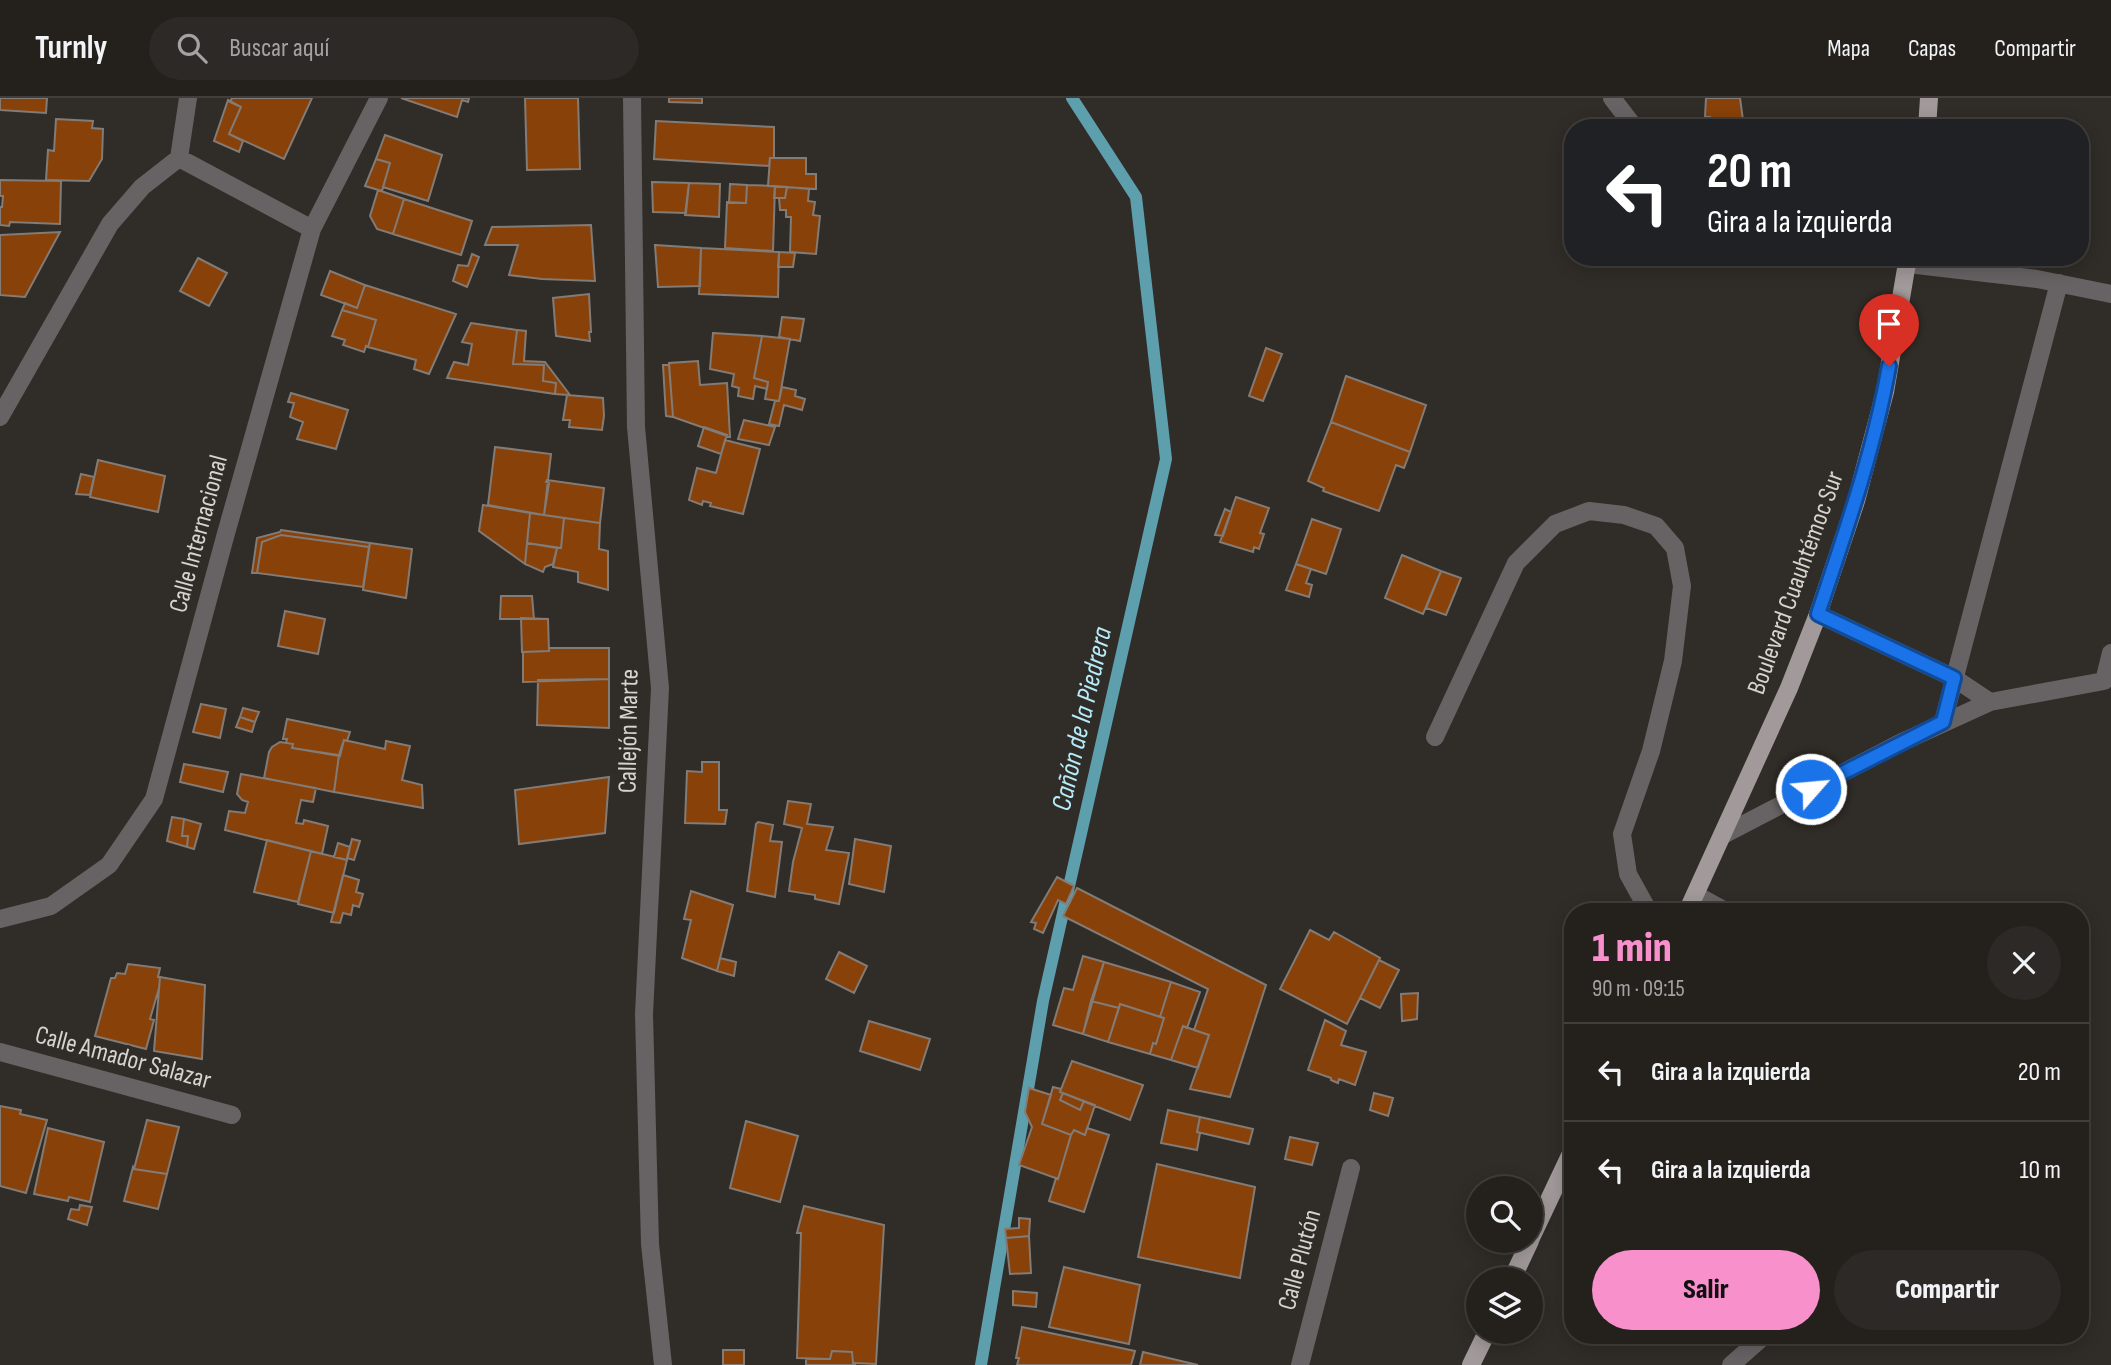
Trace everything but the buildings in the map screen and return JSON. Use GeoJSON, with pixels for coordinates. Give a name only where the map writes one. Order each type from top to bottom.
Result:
{"type":"FeatureCollection","features":[{"type":"Feature","properties":{"kind":"main road"},"geometry":{"type":"LineString","coordinates":[[1928,119],[1929,98]]}},
{"type":"Feature","properties":{"kind":"main road","name":"Boulevard Cuauhtémoc Sur"},"geometry":{"type":"LineString","coordinates":[[1692,903],[1789,688],[1818,614],[1856,502],[1885,392],[1907,266]]}},
{"type":"Feature","properties":{"kind":"main road"},"geometry":{"type":"LineString","coordinates":[[1543,1214],[1564,1168]]}},
{"type":"Feature","properties":{"kind":"main road"},"geometry":{"type":"LineString","coordinates":[[1471,1365],[1481,1344]]}},
{"type":"Feature","properties":{"kind":"street"},"geometry":{"type":"LineString","coordinates":[[0,417],[110,224],[142,187],[179,158],[188,98]]}},
{"type":"Feature","properties":{"kind":"street","name":"Calle Internacional"},"geometry":{"type":"LineString","coordinates":[[0,919],[51,906],[109,865],[154,799],[312,229],[380,98]]}},
{"type":"Feature","properties":{"kind":"street","name":"Callejón Marte"},"geometry":{"type":"LineString","coordinates":[[632,98],[636,427],[660,688],[644,1014],[650,1244],[663,1365]]}},
{"type":"Feature","properties":{"kind":"street"},"geometry":{"type":"LineString","coordinates":[[1612,98],[1628,119]]}},
{"type":"Feature","properties":{"kind":"street"},"geometry":{"type":"LineString","coordinates":[[179,158],[312,229]]}},
{"type":"Feature","properties":{"kind":"street"},"geometry":{"type":"LineString","coordinates":[[1947,266],[2111,294]]}},
{"type":"Feature","properties":{"kind":"street"},"geometry":{"type":"LineString","coordinates":[[1943,722],[2059,283]]}},
{"type":"Feature","properties":{"kind":"street"},"geometry":{"type":"LineString","coordinates":[[1435,737],[1516,563],[1555,524],[1589,511],[1624,515],[1656,526],[1675,548],[1682,586],[1673,660],[1651,751],[1622,835],[1628,874],[1644,903]]}},
{"type":"Feature","properties":{"kind":"street"},"geometry":{"type":"LineString","coordinates":[[1818,614],[1954,678],[1990,702]]}},
{"type":"Feature","properties":{"kind":"street"},"geometry":{"type":"LineString","coordinates":[[1723,835],[1943,722],[1990,702],[2104,681],[2111,653]]}},
{"type":"Feature","properties":{"kind":"street"},"geometry":{"type":"LineString","coordinates":[[1696,895],[1711,903]]}},
{"type":"Feature","properties":{"kind":"street","name":"Calle Amador Salazar"},"geometry":{"type":"LineString","coordinates":[[0,1052],[232,1115]]}},
{"type":"Feature","properties":{"kind":"street","name":"Calle Plutón"},"geometry":{"type":"LineString","coordinates":[[1300,1365],[1351,1168]]}},
{"type":"Feature","properties":{"kind":"street"},"geometry":{"type":"LineString","coordinates":[[1731,1365],[1755,1344]]}},
{"type":"Feature","properties":{"kind":"waterway","name":"Cañón de la Piedrera"},"geometry":{"type":"LineString","coordinates":[[981,1365],[1043,1001],[1166,459],[1136,197],[1072,98]]}},
{"type":"Feature","properties":{"kind":"route"},"geometry":{"type":"LineString","coordinates":[[1811,789],[1943,722],[1954,678],[1818,614],[1856,502],[1885,392],[1889,366]]}}]}
